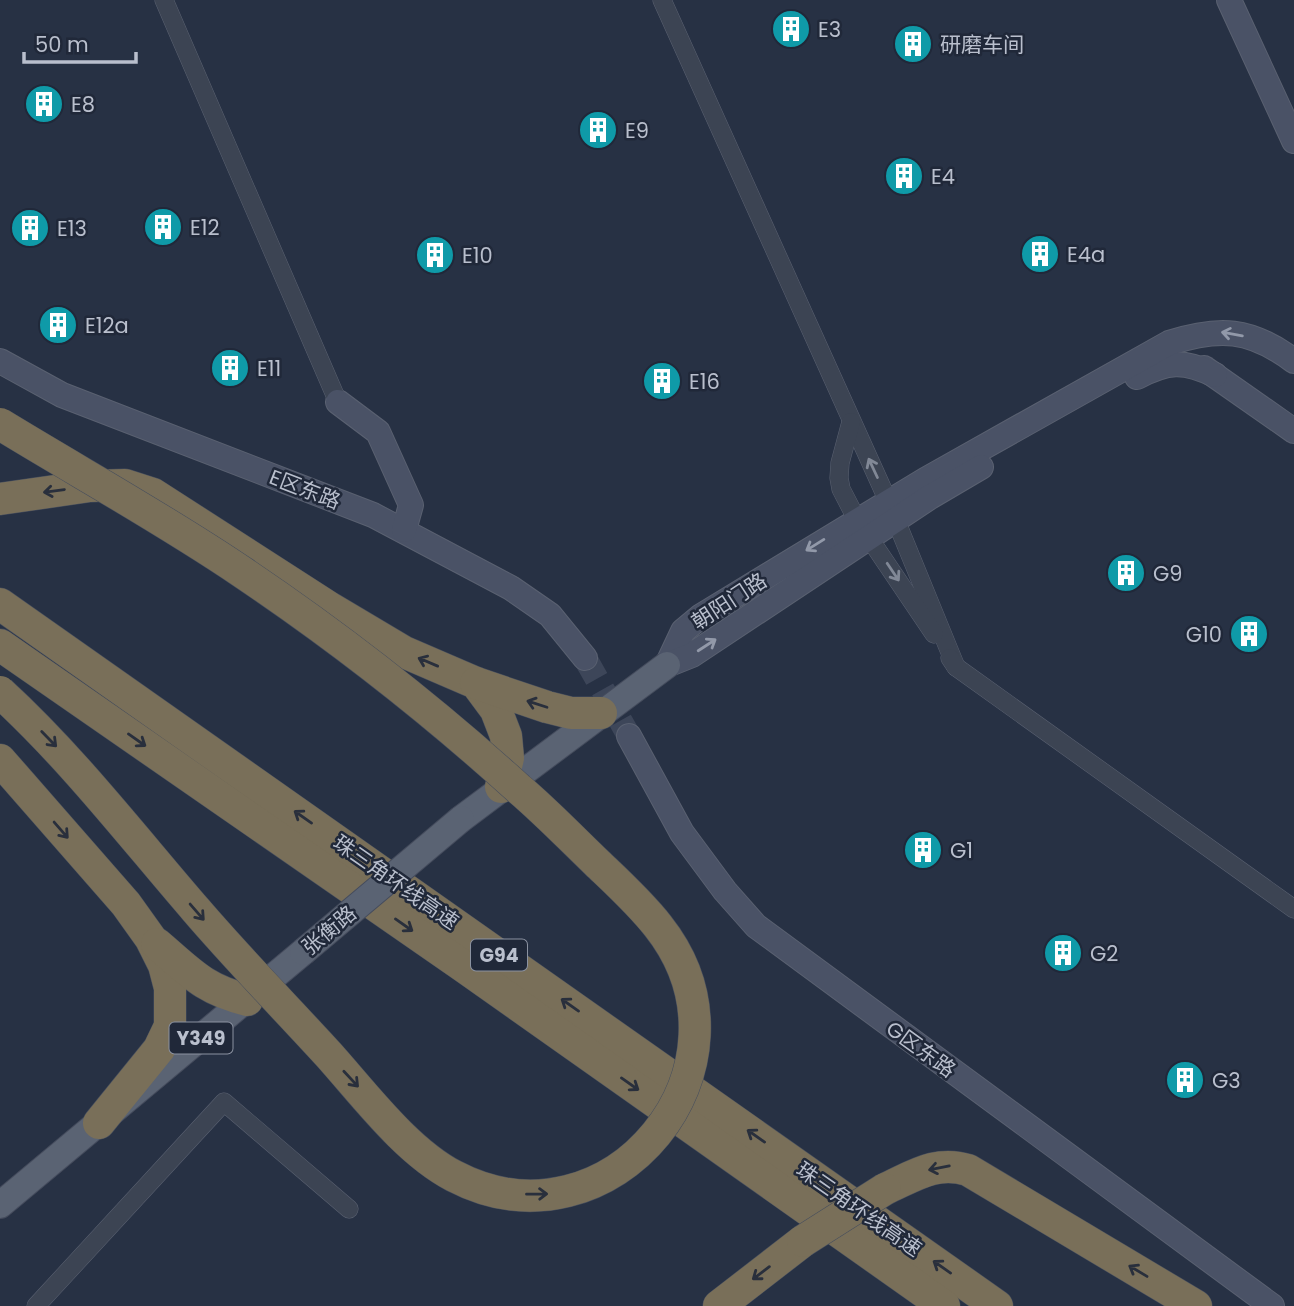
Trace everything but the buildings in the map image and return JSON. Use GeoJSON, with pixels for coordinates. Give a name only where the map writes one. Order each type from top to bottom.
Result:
{"type":"FeatureCollection","features":[{"type":"Feature","properties":{"kind":"highway"},"geometry":{"type":"LineString","coordinates":[[0,424],[239,570],[346,645],[443,721],[543,810],[635,900],[680,961],[690,989],[695,1027],[691,1069],[679,1101],[657,1135],[632,1160],[604,1178],[575,1189],[545,1194],[515,1194],[480,1187],[451,1174],[427,1157],[380,1111],[199,914],[55,746],[0,692]]}},
{"type":"Feature","properties":{"kind":"highway"},"geometry":{"type":"LineString","coordinates":[[0,499],[90,486],[125,485],[153,494],[330,608],[404,652],[476,683],[547,708],[571,713],[601,713]]}},
{"type":"Feature","properties":{"kind":"highway","name":"珠三角环线高速"},"geometry":{"type":"LineString","coordinates":[[0,604],[997,1306]]}},
{"type":"Feature","properties":{"kind":"highway","name":"珠三角环线高速"},"geometry":{"type":"LineString","coordinates":[[0,645],[452,958],[944,1306]]}},
{"type":"Feature","properties":{"kind":"highway"},"geometry":{"type":"LineString","coordinates":[[476,683],[496,710],[506,736],[508,758],[501,787]]}},
{"type":"Feature","properties":{"kind":"highway"},"geometry":{"type":"LineString","coordinates":[[0,760],[126,904],[151,939],[170,988],[170,1026],[159,1049],[99,1123]]}},
{"type":"Feature","properties":{"kind":"highway"},"geometry":{"type":"LineString","coordinates":[[151,939],[208,986],[221,993],[247,1000]]}},
{"type":"Feature","properties":{"kind":"highway"},"geometry":{"type":"LineString","coordinates":[[719,1306],[803,1241],[885,1189],[940,1166],[954,1166],[968,1170],[1196,1306]]}},
{"type":"Feature","properties":{"kind":"main road","name":"张衡路"},"geometry":{"type":"LineString","coordinates":[[0,1205],[461,819],[667,665]]}},
{"type":"Feature","properties":{"kind":"street"},"geometry":{"type":"LineString","coordinates":[[164,0],[338,402],[378,432],[411,505],[404,530]]}},
{"type":"Feature","properties":{"kind":"street"},"geometry":{"type":"LineString","coordinates":[[662,0],[892,511],[956,667]]}},
{"type":"Feature","properties":{"kind":"street"},"geometry":{"type":"LineString","coordinates":[[1228,0],[1294,141]]}},
{"type":"Feature","properties":{"kind":"street","name":"朝阳门路"},"geometry":{"type":"LineString","coordinates":[[667,665],[692,655],[892,511],[1168,343],[1197,334],[1230,332],[1263,341],[1294,361]]}},
{"type":"Feature","properties":{"kind":"street"},"geometry":{"type":"LineString","coordinates":[[1168,343],[1294,431]]}},
{"type":"Feature","properties":{"kind":"street","name":"E区东路"},"geometry":{"type":"LineString","coordinates":[[0,361],[62,395],[360,510],[404,530],[511,588],[550,615],[585,658]]}},
{"type":"Feature","properties":{"kind":"street","name":"朝阳门路"},"geometry":{"type":"LineString","coordinates":[[892,511],[930,497],[1140,375],[1164,365],[1183,363],[1215,375]]}},
{"type":"Feature","properties":{"kind":"street"},"geometry":{"type":"LineString","coordinates":[[852,422],[840,463],[839,478],[846,499],[956,667],[1294,909]]}},
{"type":"Feature","properties":{"kind":"street","name":"G区东路"},"geometry":{"type":"LineString","coordinates":[[629,736],[682,833],[725,891],[756,926],[1272,1306]]}},
{"type":"Feature","properties":{"kind":"street"},"geometry":{"type":"LineString","coordinates":[[36,1306],[223,1102],[349,1209]]}},
{"type":"Feature","properties":{"kind":"tunnel"},"geometry":{"type":"LineString","coordinates":[[585,658],[629,736]]}},
{"type":"Feature","properties":{"kind":"place","name":"E3"},"geometry":{"type":"Point","coordinates":[791,29]}},
{"type":"Feature","properties":{"kind":"place","name":"研磨车间"},"geometry":{"type":"Point","coordinates":[913,44]}},
{"type":"Feature","properties":{"kind":"place","name":"E8"},"geometry":{"type":"Point","coordinates":[44,104]}},
{"type":"Feature","properties":{"kind":"place","name":"E9"},"geometry":{"type":"Point","coordinates":[598,130]}},
{"type":"Feature","properties":{"kind":"place","name":"E4"},"geometry":{"type":"Point","coordinates":[904,176]}},
{"type":"Feature","properties":{"kind":"place","name":"E12"},"geometry":{"type":"Point","coordinates":[163,227]}},
{"type":"Feature","properties":{"kind":"place","name":"E13"},"geometry":{"type":"Point","coordinates":[30,228]}},
{"type":"Feature","properties":{"kind":"place","name":"E4a"},"geometry":{"type":"Point","coordinates":[1040,254]}},
{"type":"Feature","properties":{"kind":"place","name":"E10"},"geometry":{"type":"Point","coordinates":[435,255]}},
{"type":"Feature","properties":{"kind":"place","name":"E12a"},"geometry":{"type":"Point","coordinates":[58,325]}},
{"type":"Feature","properties":{"kind":"place","name":"E11"},"geometry":{"type":"Point","coordinates":[230,368]}},
{"type":"Feature","properties":{"kind":"place","name":"E16"},"geometry":{"type":"Point","coordinates":[662,381]}},
{"type":"Feature","properties":{"kind":"place","name":"G9"},"geometry":{"type":"Point","coordinates":[1126,573]}},
{"type":"Feature","properties":{"kind":"place","name":"G10"},"geometry":{"type":"Point","coordinates":[1249,634]}},
{"type":"Feature","properties":{"kind":"place","name":"G1"},"geometry":{"type":"Point","coordinates":[923,850]}},
{"type":"Feature","properties":{"kind":"place","name":"G2"},"geometry":{"type":"Point","coordinates":[1063,953]}},
{"type":"Feature","properties":{"kind":"place","name":"G3"},"geometry":{"type":"Point","coordinates":[1185,1080]}}]}
